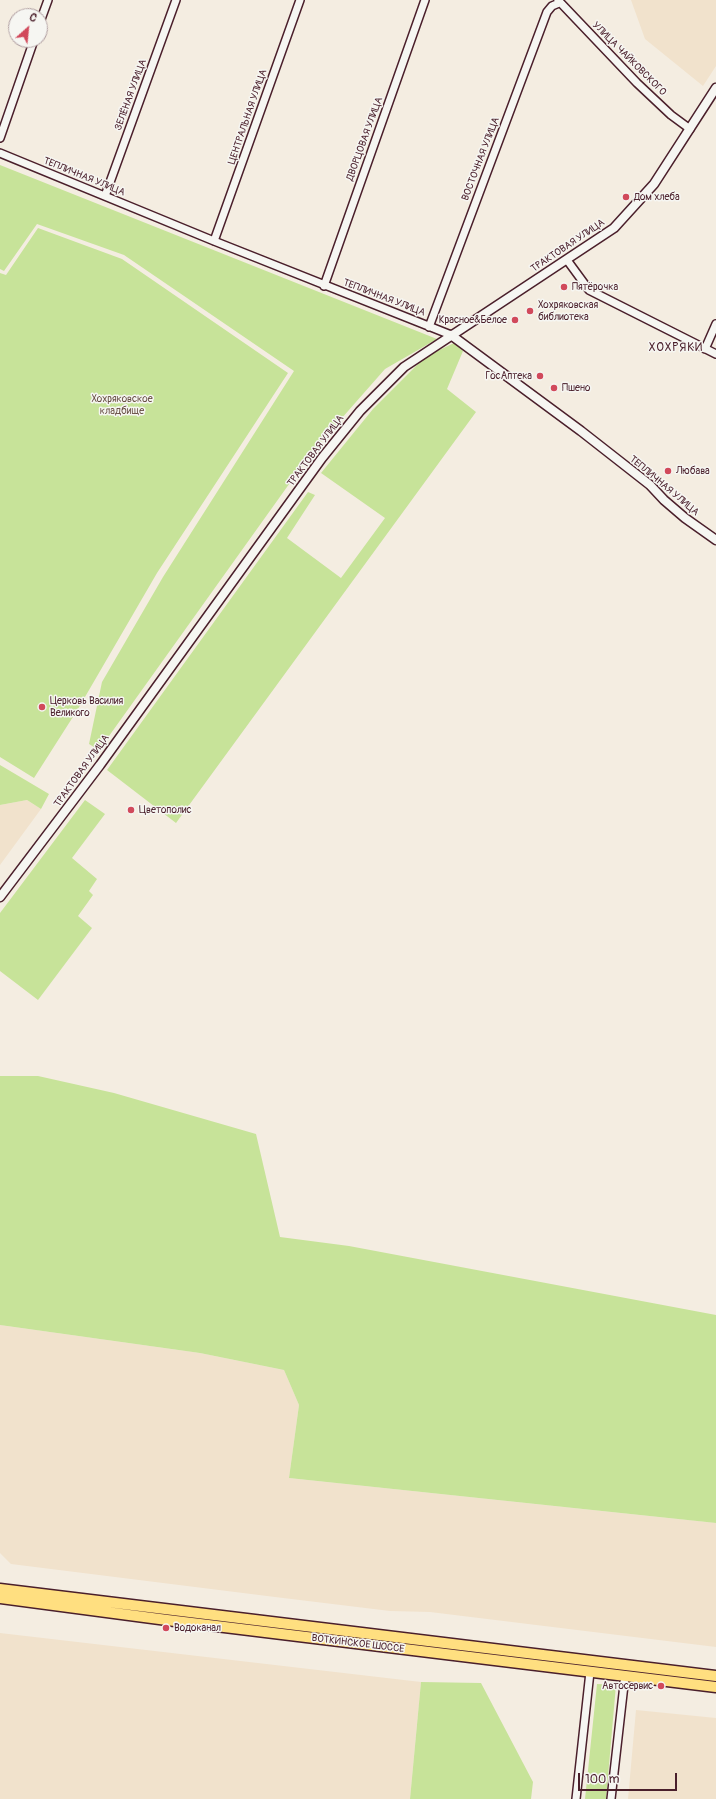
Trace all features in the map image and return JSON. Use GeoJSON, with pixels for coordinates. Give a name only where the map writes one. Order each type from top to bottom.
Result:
{"type":"FeatureCollection","features":[{"type":"Feature","properties":{"kind":"main road","name":"ВОТКИНСКОЕ ШОССЕ"},"geometry":{"type":"LineString","coordinates":[[0,1589],[716,1676]]}},
{"type":"Feature","properties":{"kind":"main road","name":"ВОТКИНСКОЕ ШОССЕ"},"geometry":{"type":"LineString","coordinates":[[0,1598],[174,1621],[716,1687]]}},
{"type":"Feature","properties":{"kind":"street","name":"ЗЕЛЁНАЯ УЛИЦА"},"geometry":{"type":"LineString","coordinates":[[105,196],[176,0]]}},
{"type":"Feature","properties":{"kind":"street","name":"ЦЕНТРАЛЬНАЯ УЛИЦА"},"geometry":{"type":"LineString","coordinates":[[214,242],[300,0]]}},
{"type":"Feature","properties":{"kind":"street","name":"ДВОРЦОВАЯ УЛИЦА"},"geometry":{"type":"LineString","coordinates":[[324,286],[425,0]]}},
{"type":"Feature","properties":{"kind":"street","name":"УЛИЦА ЧАЙКОВСКОГО"},"geometry":{"type":"LineString","coordinates":[[558,1],[637,83],[671,115],[690,129]]}},
{"type":"Feature","properties":{"kind":"street","name":"ВОСТОЧНАЯ УЛИЦА"},"geometry":{"type":"LineString","coordinates":[[429,327],[547,12],[558,1]]}},
{"type":"Feature","properties":{"kind":"street"},"geometry":{"type":"LineString","coordinates":[[0,138],[31,48]]}},
{"type":"Feature","properties":{"kind":"street","name":"ТРАКТОВАЯ УЛИЦА"},"geometry":{"type":"LineString","coordinates":[[0,897],[100,765],[318,464],[360,411],[404,367],[614,228],[654,184],[713,97],[716,88]]}},
{"type":"Feature","properties":{"kind":"street","name":"ТЕПЛИЧНАЯ УЛИЦА"},"geometry":{"type":"LineString","coordinates":[[0,153],[214,242],[451,335],[581,431],[650,485],[664,500],[685,518],[716,540]]}},
{"type":"Feature","properties":{"kind":"street"},"geometry":{"type":"LineString","coordinates":[[567,260],[589,290],[716,354]]}},
{"type":"Feature","properties":{"kind":"street"},"geometry":{"type":"LineString","coordinates":[[705,349],[716,324]]}},
{"type":"Feature","properties":{"kind":"street"},"geometry":{"type":"LineString","coordinates":[[576,1799],[590,1672]]}},
{"type":"Feature","properties":{"kind":"street"},"geometry":{"type":"LineString","coordinates":[[611,1799],[624,1676]]}},
{"type":"Feature","properties":{"kind":"shaded area"},"geometry":{"type":"Polygon","coordinates":[[[631,0],[716,0],[716,66],[703,86],[645,39],[631,0]]]}},
{"type":"Feature","properties":{"kind":"shaded area"},"geometry":{"type":"Polygon","coordinates":[[[27,800],[41,809],[0,865],[0,805],[27,800]]]}},
{"type":"Feature","properties":{"kind":"shaded area"},"geometry":{"type":"Polygon","coordinates":[[[0,1325],[200,1353],[284,1370],[299,1405],[289,1478],[716,1523],[716,1647],[430,1612],[390,1611],[11,1564],[0,1553],[0,1325]]]}},
{"type":"Feature","properties":{"kind":"shaded area","name":"Водоканал"},"geometry":{"type":"Polygon","coordinates":[[[0,1633],[421,1682],[410,1799],[0,1799],[0,1633]]]}},
{"type":"Feature","properties":{"kind":"shaded area"},"geometry":{"type":"Polygon","coordinates":[[[636,1710],[716,1718],[716,1799],[628,1799],[636,1710]]]}},
{"type":"Feature","properties":{"kind":"green space"},"geometry":{"type":"Polygon","coordinates":[[[0,165],[437,339],[385,369],[312,452],[99,750],[89,744],[102,682],[163,577],[294,371],[124,255],[37,224],[4,271],[0,269],[0,165]]]}},
{"type":"Feature","properties":{"kind":"green space","name":"Хохряковское кладбище"},"geometry":{"type":"Polygon","coordinates":[[[38,228],[122,259],[288,373],[157,573],[78,709],[34,778],[0,757],[0,273],[6,275],[38,228]]]}},
{"type":"Feature","properties":{"kind":"green space"},"geometry":{"type":"Polygon","coordinates":[[[454,343],[463,351],[447,389],[476,412],[176,823],[107,770],[308,492],[315,495],[287,538],[341,578],[385,518],[321,473],[373,409],[425,357],[454,343]]]}},
{"type":"Feature","properties":{"kind":"green space"},"geometry":{"type":"Polygon","coordinates":[[[0,765],[49,794],[41,809],[27,800],[0,805],[0,765]]]}},
{"type":"Feature","properties":{"kind":"green space"},"geometry":{"type":"Polygon","coordinates":[[[85,800],[105,814],[72,858],[97,879],[89,891],[93,895],[78,916],[92,928],[38,1000],[0,971],[0,913],[85,800]]]}},
{"type":"Feature","properties":{"kind":"green space"},"geometry":{"type":"Polygon","coordinates":[[[0,1076],[38,1076],[114,1093],[256,1134],[280,1237],[349,1246],[716,1315],[716,1523],[289,1478],[299,1405],[284,1370],[200,1353],[0,1325],[0,1076]]]}},
{"type":"Feature","properties":{"kind":"green space"},"geometry":{"type":"Polygon","coordinates":[[[421,1682],[481,1683],[533,1782],[531,1799],[410,1799],[421,1682]]]}},
{"type":"Feature","properties":{"kind":"green space"},"geometry":{"type":"Polygon","coordinates":[[[597,1684],[616,1685],[606,1799],[585,1799],[597,1684]]]}},
{"type":"Feature","properties":{"kind":"place","name":"Дом хлеба"},"geometry":{"type":"Point","coordinates":[626,197]}},
{"type":"Feature","properties":{"kind":"place","name":"Пятёрочка"},"geometry":{"type":"Point","coordinates":[564,287]}},
{"type":"Feature","properties":{"kind":"place","name":"Хохряковская библиотека"},"geometry":{"type":"Point","coordinates":[530,311]}},
{"type":"Feature","properties":{"kind":"place","name":"Красное&Белое"},"geometry":{"type":"Point","coordinates":[515,320]}},
{"type":"Feature","properties":{"kind":"place","name":"ГосАптека"},"geometry":{"type":"Point","coordinates":[540,376]}},
{"type":"Feature","properties":{"kind":"place","name":"Пшено"},"geometry":{"type":"Point","coordinates":[554,388]}},
{"type":"Feature","properties":{"kind":"place","name":"Любава"},"geometry":{"type":"Point","coordinates":[668,471]}},
{"type":"Feature","properties":{"kind":"place","name":"Церковь Василия Великого"},"geometry":{"type":"Point","coordinates":[42,707]}},
{"type":"Feature","properties":{"kind":"place","name":"Цветополис"},"geometry":{"type":"Point","coordinates":[131,810]}},
{"type":"Feature","properties":{"kind":"place","name":"Водоканал"},"geometry":{"type":"Point","coordinates":[166,1628]}},
{"type":"Feature","properties":{"kind":"place","name":"Автосервис"},"geometry":{"type":"Point","coordinates":[661,1686]}},
{"type":"Feature","properties":{"kind":"district","name":"ХОХРЯКИ"},"geometry":{"type":"Point","coordinates":[676,348]}}]}
